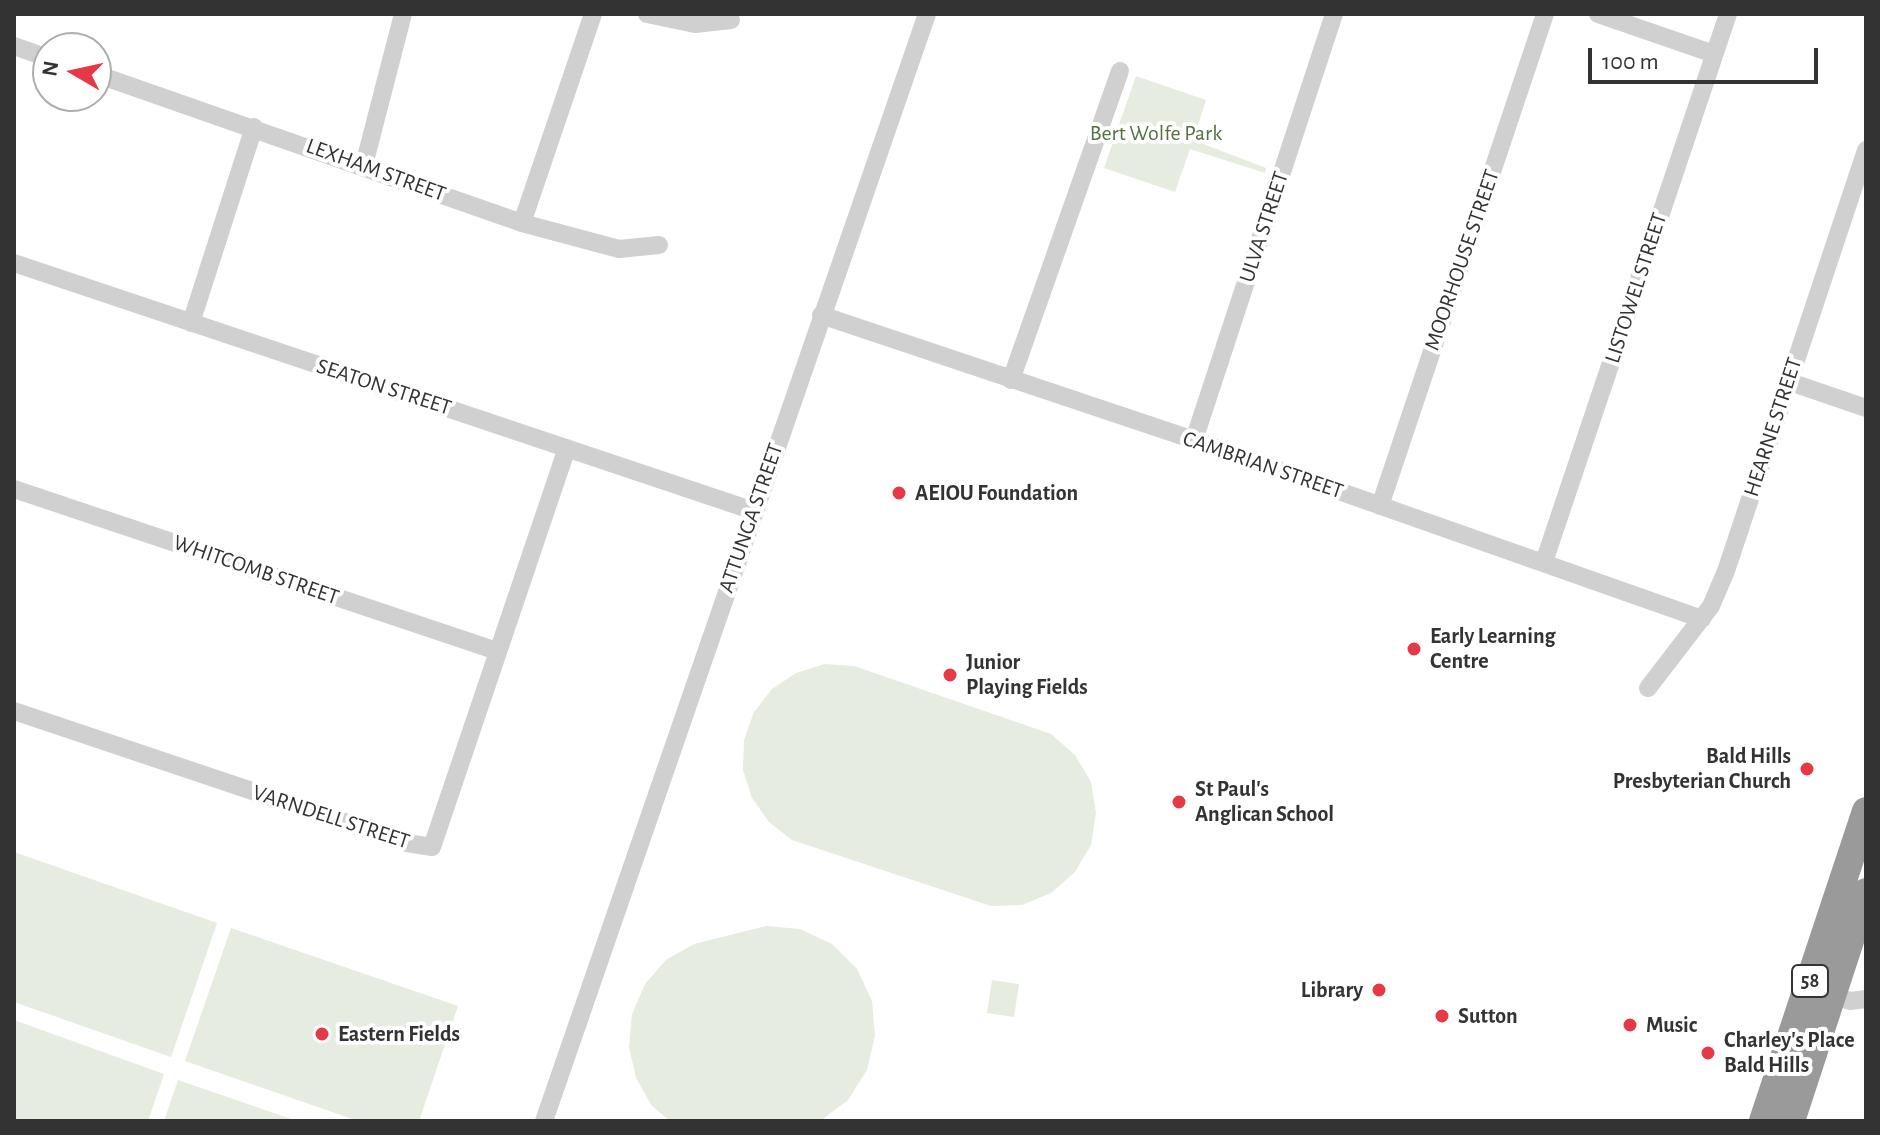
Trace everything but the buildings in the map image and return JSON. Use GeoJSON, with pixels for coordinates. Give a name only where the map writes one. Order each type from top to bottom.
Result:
{"type":"FeatureCollection","features":[{"type":"Feature","properties":{"kind":"highway","name":"58"},"geometry":{"type":"LineString","coordinates":[[1763,1121],[1866,811]]}},
{"type":"Feature","properties":{"kind":"highway","name":"58"},"geometry":{"type":"LineString","coordinates":[[1791,1121],[1866,892]]}},
{"type":"Feature","properties":{"kind":"street"},"geometry":{"type":"LineString","coordinates":[[364,165],[403,14]]}},
{"type":"Feature","properties":{"kind":"street"},"geometry":{"type":"LineString","coordinates":[[522,223],[593,14]]}},
{"type":"Feature","properties":{"kind":"street"},"geometry":{"type":"LineString","coordinates":[[647,14],[695,24],[731,20]]}},
{"type":"Feature","properties":{"kind":"street","name":"ATTUNGA STREET"},"geometry":{"type":"LineString","coordinates":[[544,1121],[927,14]]}},
{"type":"Feature","properties":{"kind":"street","name":"ULVA STREET"},"geometry":{"type":"LineString","coordinates":[[1194,440],[1334,14]]}},
{"type":"Feature","properties":{"kind":"street","name":"MOORHOUSE STREET"},"geometry":{"type":"LineString","coordinates":[[1380,506],[1545,14]]}},
{"type":"Feature","properties":{"kind":"street"},"geometry":{"type":"LineString","coordinates":[[1598,14],[1714,54]]}},
{"type":"Feature","properties":{"kind":"street","name":"LISTOWEL STREET"},"geometry":{"type":"LineString","coordinates":[[1544,562],[1728,14]]}},
{"type":"Feature","properties":{"kind":"street"},"geometry":{"type":"LineString","coordinates":[[1011,380],[1120,71]]}},
{"type":"Feature","properties":{"kind":"street","name":"LEXHAM STREET"},"geometry":{"type":"LineString","coordinates":[[112,79],[364,165],[522,223],[619,249],[659,245]]}},
{"type":"Feature","properties":{"kind":"street"},"geometry":{"type":"LineString","coordinates":[[191,323],[254,127]]}},
{"type":"Feature","properties":{"kind":"street","name":"HEARNE STREET"},"geometry":{"type":"LineString","coordinates":[[1648,688],[1702,619],[1726,571],[1866,150]]}},
{"type":"Feature","properties":{"kind":"street","name":"SEATON STREET"},"geometry":{"type":"LineString","coordinates":[[14,263],[754,511]]}},
{"type":"Feature","properties":{"kind":"street","name":"CAMBRIAN STREET"},"geometry":{"type":"LineString","coordinates":[[821,315],[1194,440],[1702,619]]}},
{"type":"Feature","properties":{"kind":"street"},"geometry":{"type":"LineString","coordinates":[[1787,381],[1866,408]]}},
{"type":"Feature","properties":{"kind":"street","name":"VARNDELL STREET"},"geometry":{"type":"LineString","coordinates":[[14,711],[407,843],[432,847],[567,448]]}},
{"type":"Feature","properties":{"kind":"street","name":"WHITCOMB STREET"},"geometry":{"type":"LineString","coordinates":[[14,489],[497,651]]}},
{"type":"Feature","properties":{"kind":"street"},"geometry":{"type":"LineString","coordinates":[[1832,995],[1850,1001],[1866,999]]}},
{"type":"Feature","properties":{"kind":"green space","name":"Bert Wolfe Park"},"geometry":{"type":"Polygon","coordinates":[[[1136,76],[1206,100],[1193,140],[1266,168],[1265,173],[1190,149],[1175,192],[1104,168],[1136,76]]]}},
{"type":"Feature","properties":{"kind":"green space"},"geometry":{"type":"Polygon","coordinates":[[[825,664],[854,666],[1051,734],[1075,755],[1091,782],[1096,813],[1091,845],[1075,872],[1051,893],[1022,905],[991,906],[792,840],[769,822],[752,798],[743,770],[744,740],[754,712],[772,689],[796,673],[825,664]]]}},
{"type":"Feature","properties":{"kind":"green space"},"geometry":{"type":"Polygon","coordinates":[[[14,852],[217,923],[171,1057],[14,1002],[14,852]]]}},
{"type":"Feature","properties":{"kind":"green space"},"geometry":{"type":"Polygon","coordinates":[[[766,926],[800,929],[832,944],[857,969],[872,1001],[875,1036],[867,1070],[848,1100],[820,1121],[670,1121],[652,1106],[636,1078],[629,1047],[632,1014],[645,984],[666,960],[694,944],[766,926]]]}},
{"type":"Feature","properties":{"kind":"green space","name":"Eastern Fields"},"geometry":{"type":"Polygon","coordinates":[[[231,928],[458,1006],[419,1121],[358,1121],[185,1061],[231,928]]]}},
{"type":"Feature","properties":{"kind":"green space"},"geometry":{"type":"Polygon","coordinates":[[[992,980],[1019,984],[1014,1017],[987,1013],[992,980]]]}},
{"type":"Feature","properties":{"kind":"green space"},"geometry":{"type":"Polygon","coordinates":[[[14,1020],[164,1074],[148,1121],[14,1121],[14,1020]]]}},
{"type":"Feature","properties":{"kind":"green space"},"geometry":{"type":"Polygon","coordinates":[[[178,1080],[297,1121],[164,1121],[178,1080]]]}},
{"type":"Feature","properties":{"kind":"place","name":"AEIOU Foundation"},"geometry":{"type":"Point","coordinates":[899,493]}},
{"type":"Feature","properties":{"kind":"place","name":"Early Learning Centre"},"geometry":{"type":"Point","coordinates":[1414,649]}},
{"type":"Feature","properties":{"kind":"place","name":"Junior Playing Fields"},"geometry":{"type":"Point","coordinates":[950,675]}},
{"type":"Feature","properties":{"kind":"place","name":"Bald Hills Presbyterian Church"},"geometry":{"type":"Point","coordinates":[1807,769]}},
{"type":"Feature","properties":{"kind":"place","name":"St Paul's Anglican School"},"geometry":{"type":"Point","coordinates":[1179,802]}},
{"type":"Feature","properties":{"kind":"place","name":"Library"},"geometry":{"type":"Point","coordinates":[1379,990]}},
{"type":"Feature","properties":{"kind":"place","name":"Sutton"},"geometry":{"type":"Point","coordinates":[1442,1016]}},
{"type":"Feature","properties":{"kind":"place","name":"Music"},"geometry":{"type":"Point","coordinates":[1630,1025]}},
{"type":"Feature","properties":{"kind":"place","name":"Eastern Fields"},"geometry":{"type":"Point","coordinates":[322,1034]}},
{"type":"Feature","properties":{"kind":"place","name":"Charley's Place Bald Hills"},"geometry":{"type":"Point","coordinates":[1708,1053]}}]}
